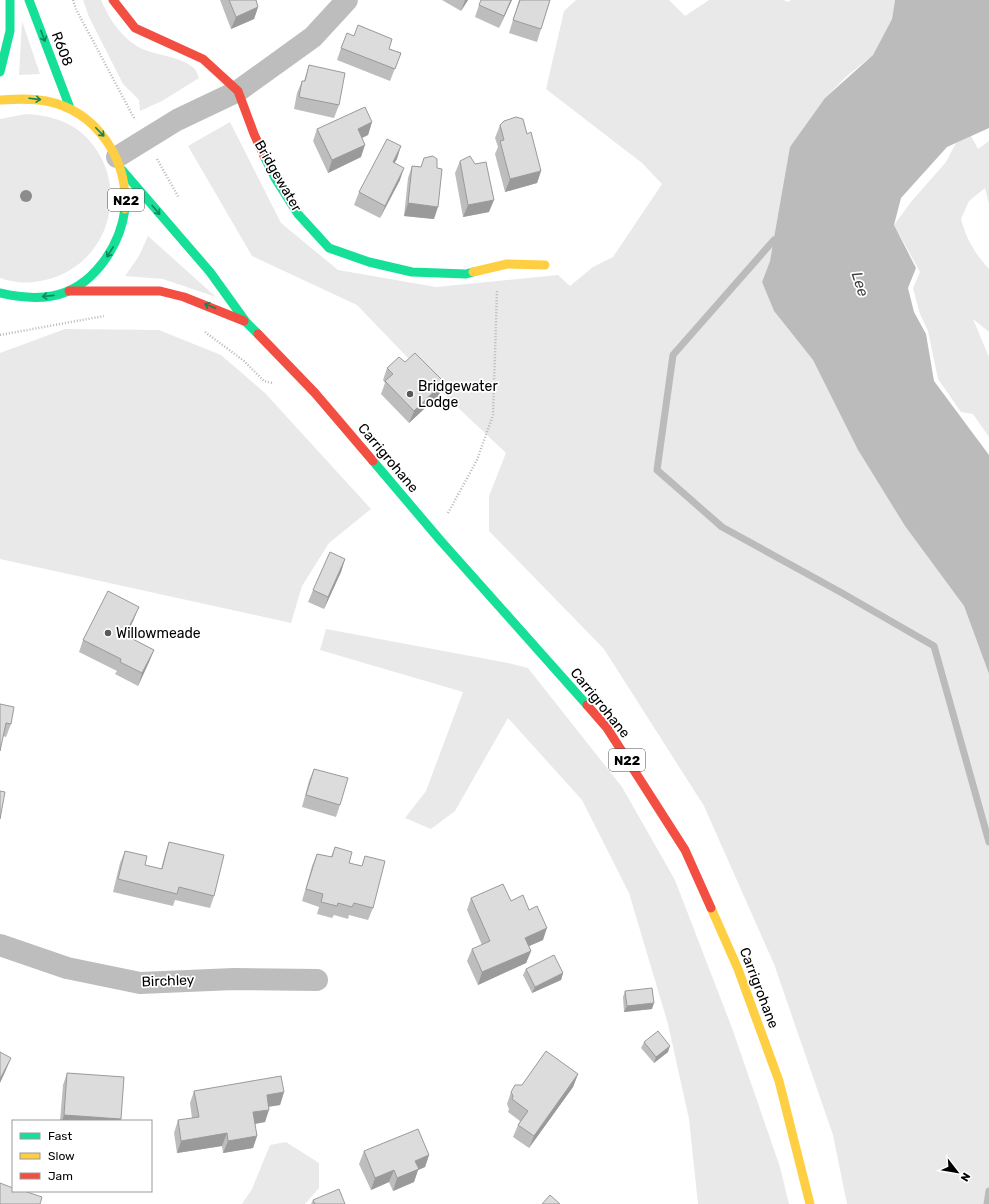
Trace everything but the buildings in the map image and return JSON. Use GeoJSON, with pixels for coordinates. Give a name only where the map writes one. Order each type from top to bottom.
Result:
{"type":"FeatureCollection","features":[{"type":"Feature","properties":{"kind":"main road"},"geometry":{"type":"LineString","coordinates":[[0,72],[10,31],[10,0]]}},
{"type":"Feature","properties":{"kind":"main road","name":"R608"},"geometry":{"type":"LineString","coordinates":[[29,0],[70,108]]}},
{"type":"Feature","properties":{"kind":"main road","name":"Bridgewater"},"geometry":{"type":"LineString","coordinates":[[113,0],[135,28],[203,59],[238,91],[254,134],[275,178],[298,214],[330,248],[368,262],[412,272],[466,274],[507,264],[545,265]]}},
{"type":"Feature","properties":{"kind":"main road","name":"N22"},"geometry":{"type":"LineString","coordinates":[[0,100],[27,98],[49,100],[70,108],[89,120],[105,137],[120,164],[126,198],[122,226],[111,252],[92,274],[69,291],[51,296],[26,298],[0,293]]}},
{"type":"Feature","properties":{"kind":"main road","name":"Carrigrohane"},"geometry":{"type":"LineString","coordinates":[[120,164],[210,272],[246,322],[315,393],[440,540],[607,728],[685,850],[738,969],[779,1081],[810,1204]]}},
{"type":"Feature","properties":{"kind":"main road","name":"Carrigrohane"},"geometry":{"type":"LineString","coordinates":[[69,291],[160,291],[184,297],[246,322]]}},
{"type":"Feature","properties":{"kind":"main road"},"geometry":{"type":"LineString","coordinates":[[6,303],[26,298]]}},
{"type":"Feature","properties":{"kind":"street"},"geometry":{"type":"LineString","coordinates":[[120,164],[177,120],[238,91],[313,37],[347,0]]}},
{"type":"Feature","properties":{"kind":"street","name":"Birchley"},"geometry":{"type":"LineString","coordinates":[[0,945],[67,968],[140,984],[234,979],[317,980]]}},
{"type":"Feature","properties":{"kind":"path"},"geometry":{"type":"LineString","coordinates":[[73,0],[76,9],[137,123]]}},
{"type":"Feature","properties":{"kind":"path"},"geometry":{"type":"LineString","coordinates":[[445,517],[477,460],[493,415],[498,281],[495,267]]}},
{"type":"Feature","properties":{"kind":"path"},"geometry":{"type":"LineString","coordinates":[[0,335],[106,316]]}},
{"type":"Feature","properties":{"kind":"path"},"geometry":{"type":"LineString","coordinates":[[202,330],[244,361]]}},
{"type":"Feature","properties":{"kind":"shaded area"},"geometry":{"type":"Polygon","coordinates":[[[83,0],[101,0],[113,23],[131,42],[146,50],[187,63],[195,69],[199,78],[162,101],[140,111],[139,100],[123,84],[89,17],[83,0]]]}},
{"type":"Feature","properties":{"kind":"shaded area"},"geometry":{"type":"Polygon","coordinates":[[[576,0],[669,0],[685,16],[709,0],[783,0],[788,2],[791,0],[895,0],[892,19],[873,55],[847,76],[825,98],[780,214],[770,261],[762,282],[774,311],[813,360],[858,450],[905,526],[964,606],[989,674],[989,1204],[847,1204],[833,1135],[774,964],[704,806],[604,649],[489,531],[489,496],[506,453],[434,385],[357,305],[252,256],[188,146],[230,122],[281,223],[338,270],[436,287],[558,275],[570,286],[593,267],[613,257],[662,184],[642,163],[546,89],[564,11],[576,0]]]}},
{"type":"Feature","properties":{"kind":"shaded area"},"geometry":{"type":"Polygon","coordinates":[[[22,21],[40,74],[19,75],[22,21]]]}},
{"type":"Feature","properties":{"kind":"shaded area"},"geometry":{"type":"Polygon","coordinates":[[[26,114],[53,118],[78,130],[96,148],[106,170],[111,193],[109,216],[101,237],[88,256],[69,271],[45,280],[17,282],[0,278],[0,119],[26,114]]]}},
{"type":"Feature","properties":{"kind":"shaded area"},"geometry":{"type":"Polygon","coordinates":[[[971,136],[978,149],[989,141],[989,204],[985,188],[969,201],[961,219],[972,246],[979,258],[989,269],[989,332],[973,319],[989,357],[989,437],[973,414],[961,412],[938,379],[928,331],[920,314],[913,288],[920,272],[894,225],[911,202],[946,162],[956,143],[971,136]]]}},
{"type":"Feature","properties":{"kind":"shaded area"},"geometry":{"type":"Polygon","coordinates":[[[148,236],[216,297],[163,279],[125,276],[139,256],[148,236]]]}},
{"type":"Feature","properties":{"kind":"shaded area"},"geometry":{"type":"Polygon","coordinates":[[[65,329],[159,330],[221,355],[265,393],[371,509],[329,543],[302,586],[291,623],[0,559],[0,353],[65,329]]]}},
{"type":"Feature","properties":{"kind":"shaded area"},"geometry":{"type":"Polygon","coordinates":[[[326,629],[528,668],[622,787],[675,880],[732,1028],[780,1167],[789,1204],[698,1204],[689,1119],[668,1024],[629,893],[582,800],[508,718],[455,811],[431,829],[405,818],[426,791],[463,692],[320,650],[326,629]]]}},
{"type":"Feature","properties":{"kind":"shaded area"},"geometry":{"type":"Polygon","coordinates":[[[286,1142],[319,1163],[319,1188],[305,1204],[242,1204],[252,1189],[270,1145],[286,1142]]]}},
{"type":"Feature","properties":{"kind":"water","name":"Lee"},"geometry":{"type":"Polygon","coordinates":[[[895,0],[989,0],[989,128],[947,147],[901,198],[894,225],[916,268],[908,288],[914,312],[926,334],[934,381],[989,455],[989,674],[964,606],[905,526],[858,450],[813,360],[774,311],[762,282],[770,261],[790,147],[825,98],[873,55],[892,19],[895,0]]]}},
{"type":"Feature","properties":{"kind":"waterway"},"geometry":{"type":"LineString","coordinates":[[774,240],[673,355],[657,470],[722,527],[934,646],[989,842]]}},
{"type":"Feature","properties":{"kind":"waterway"},"geometry":{"type":"LineString","coordinates":[[987,1204],[989,1191]]}},
{"type":"Feature","properties":{"kind":"traffic: fast"},"geometry":{"type":"LineString","coordinates":[[0,72],[10,31],[10,0]]}},
{"type":"Feature","properties":{"kind":"traffic: fast"},"geometry":{"type":"LineString","coordinates":[[29,0],[70,108]]}},
{"type":"Feature","properties":{"kind":"traffic: fast"},"geometry":{"type":"LineString","coordinates":[[264,156],[275,178],[298,214],[329,248],[369,262],[412,272],[466,274],[473,272]]}},
{"type":"Feature","properties":{"kind":"traffic: fast"},"geometry":{"type":"LineString","coordinates":[[122,170],[210,272],[246,322],[258,334]]}},
{"type":"Feature","properties":{"kind":"traffic: fast"},"geometry":{"type":"LineString","coordinates":[[0,293],[13,296],[46,297],[66,292],[80,285],[102,264],[110,251],[117,238],[125,209]]}},
{"type":"Feature","properties":{"kind":"traffic: fast"},"geometry":{"type":"LineString","coordinates":[[373,461],[440,540],[587,705]]}},
{"type":"Feature","properties":{"kind":"traffic: slow"},"geometry":{"type":"LineString","coordinates":[[0,100],[29,99],[46,101],[64,106],[80,115],[94,126],[106,140],[115,155],[125,190],[125,209]]}},
{"type":"Feature","properties":{"kind":"traffic: slow"},"geometry":{"type":"LineString","coordinates":[[473,272],[507,264],[545,265]]}},
{"type":"Feature","properties":{"kind":"traffic: slow"},"geometry":{"type":"LineString","coordinates":[[711,908],[738,969],[779,1081],[810,1204]]}},
{"type":"Feature","properties":{"kind":"traffic: jam"},"geometry":{"type":"LineString","coordinates":[[113,0],[135,28],[203,59],[238,91],[264,156]]}},
{"type":"Feature","properties":{"kind":"traffic: jam"},"geometry":{"type":"LineString","coordinates":[[69,291],[160,291],[184,297],[244,321]]}},
{"type":"Feature","properties":{"kind":"traffic: jam"},"geometry":{"type":"LineString","coordinates":[[258,334],[315,393],[373,461]]}},
{"type":"Feature","properties":{"kind":"traffic: jam"},"geometry":{"type":"LineString","coordinates":[[587,705],[607,728],[685,850],[711,908]]}},
{"type":"Feature","properties":{"kind":"place","name":"Bridgewater Lodge"},"geometry":{"type":"Point","coordinates":[410,394]}},
{"type":"Feature","properties":{"kind":"place","name":"Willowmeade"},"geometry":{"type":"Point","coordinates":[108,633]}}]}
